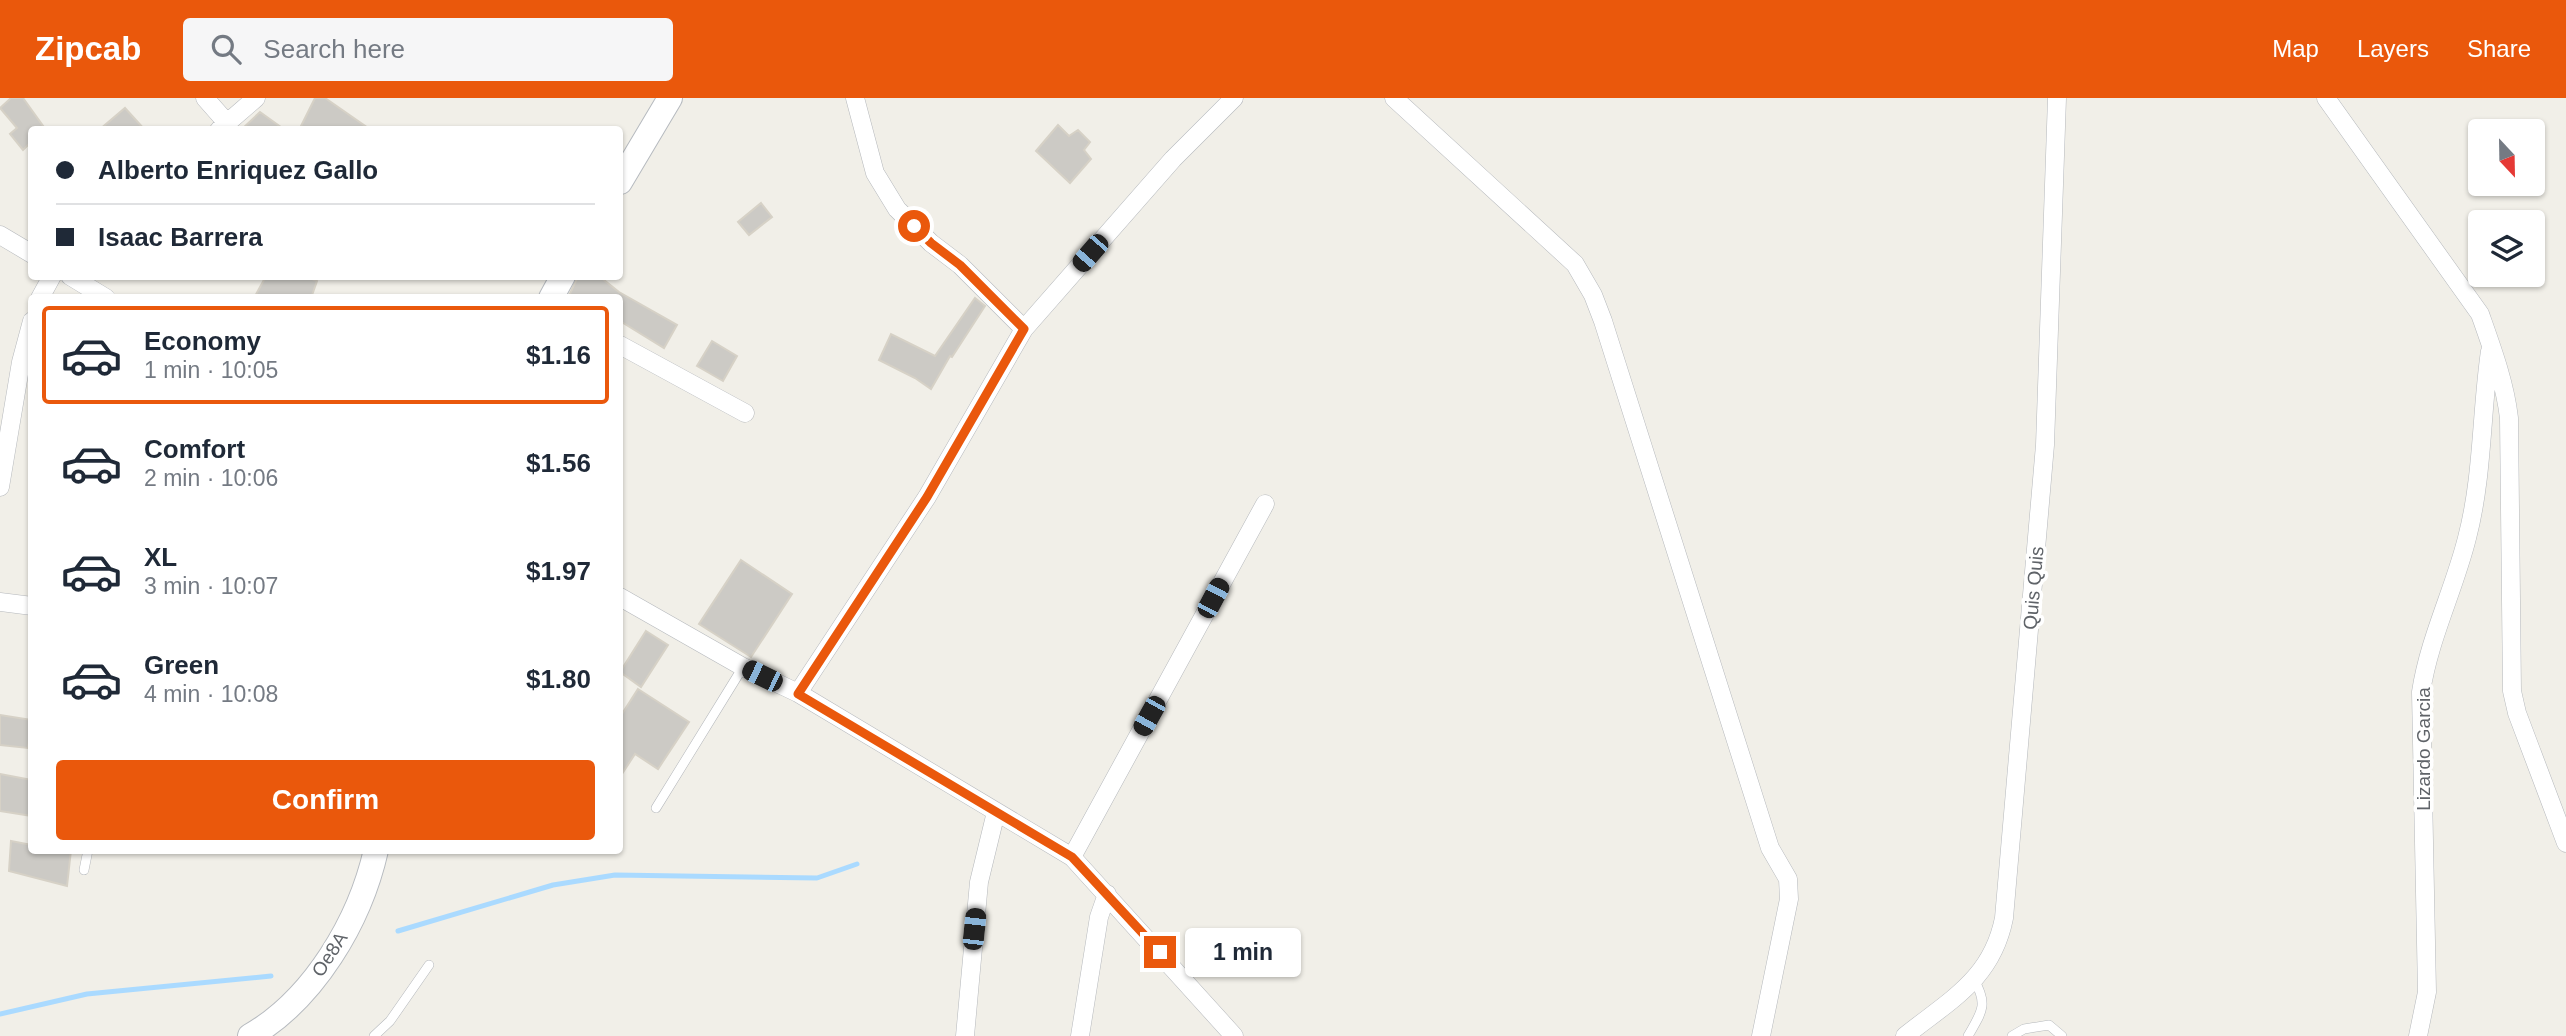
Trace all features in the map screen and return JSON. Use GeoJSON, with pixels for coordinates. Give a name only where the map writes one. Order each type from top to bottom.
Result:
{"type":"FeatureCollection","features":[{"type":"Feature","properties":{"kind":"street"},"geometry":{"type":"LineString","coordinates":[[205,98],[223,126],[256,98]]}},
{"type":"Feature","properties":{"kind":"street"},"geometry":{"type":"LineString","coordinates":[[623,177],[670,98]]}},
{"type":"Feature","properties":{"kind":"street"},"geometry":{"type":"LineString","coordinates":[[855,98],[875,173],[897,209],[931,243],[960,265],[1024,329]]}},
{"type":"Feature","properties":{"kind":"street"},"geometry":{"type":"LineString","coordinates":[[798,694],[927,497],[1024,329],[1173,159],[1234,98]]}},
{"type":"Feature","properties":{"kind":"street"},"geometry":{"type":"LineString","coordinates":[[1394,98],[1575,264],[1603,321],[1770,848],[1788,879],[1786,920],[1761,1036]]}},
{"type":"Feature","properties":{"kind":"street","name":"Quis Quis"},"geometry":{"type":"LineString","coordinates":[[1905,1036],[1974,980],[1990,961],[2000,939],[2004,918],[2045,445],[2057,98]]}},
{"type":"Feature","properties":{"kind":"street"},"geometry":{"type":"LineString","coordinates":[[2326,98],[2480,314],[2491,344],[2507,398],[2509,418],[2512,691],[2566,843]]}},
{"type":"Feature","properties":{"kind":"street"},"geometry":{"type":"LineString","coordinates":[[0,235],[28,252]]}},
{"type":"Feature","properties":{"kind":"street"},"geometry":{"type":"LineString","coordinates":[[77,280],[99,294]]}},
{"type":"Feature","properties":{"kind":"street"},"geometry":{"type":"LineString","coordinates":[[0,487],[21,362],[28,336]]}},
{"type":"Feature","properties":{"kind":"street","name":"Lizardo Garcia"},"geometry":{"type":"LineString","coordinates":[[2418,1036],[2427,992],[2421,692],[2424,668],[2468,537],[2491,344]]}},
{"type":"Feature","properties":{"kind":"street"},"geometry":{"type":"LineString","coordinates":[[623,347],[745,413]]}},
{"type":"Feature","properties":{"kind":"street"},"geometry":{"type":"LineString","coordinates":[[1072,857],[1265,504]]}},
{"type":"Feature","properties":{"kind":"street"},"geometry":{"type":"LineString","coordinates":[[623,599],[743,667],[798,694],[1072,857],[1234,1036]]}},
{"type":"Feature","properties":{"kind":"street"},"geometry":{"type":"LineString","coordinates":[[0,602],[28,606]]}},
{"type":"Feature","properties":{"kind":"street"},"geometry":{"type":"LineString","coordinates":[[965,1036],[979,882],[996,812]]}},
{"type":"Feature","properties":{"kind":"street","name":"Oe8A"},"geometry":{"type":"LineString","coordinates":[[250,1036],[270,1025],[326,962],[362,895],[375,854]]}},
{"type":"Feature","properties":{"kind":"street"},"geometry":{"type":"LineString","coordinates":[[1080,1036],[1099,917],[1107,894]]}},
{"type":"Feature","properties":{"kind":"lane"},"geometry":{"type":"LineString","coordinates":[[656,808],[743,667]]}},
{"type":"Feature","properties":{"kind":"lane"},"geometry":{"type":"LineString","coordinates":[[84,870],[87,854]]}},
{"type":"Feature","properties":{"kind":"lane"},"geometry":{"type":"LineString","coordinates":[[374,1036],[390,1021],[429,965]]}},
{"type":"Feature","properties":{"kind":"lane"},"geometry":{"type":"LineString","coordinates":[[1968,1036],[1984,1002],[1974,980]]}},
{"type":"Feature","properties":{"kind":"lane"},"geometry":{"type":"LineString","coordinates":[[2012,1036],[2024,1029],[2049,1025],[2062,1036]]}},
{"type":"Feature","properties":{"kind":"building"},"geometry":{"type":"Polygon","coordinates":[[[11,98],[23,98],[43,126],[28,126],[28,145],[23,150],[10,134],[17,128],[0,108],[11,98]]]}},
{"type":"Feature","properties":{"kind":"building"},"geometry":{"type":"Polygon","coordinates":[[[315,98],[325,98],[365,126],[301,126],[315,98]]]}},
{"type":"Feature","properties":{"kind":"building"},"geometry":{"type":"Polygon","coordinates":[[[125,108],[141,126],[104,126],[125,108]]]}},
{"type":"Feature","properties":{"kind":"building"},"geometry":{"type":"Polygon","coordinates":[[[260,112],[279,126],[245,126],[260,112]]]}},
{"type":"Feature","properties":{"kind":"building"},"geometry":{"type":"Polygon","coordinates":[[[1058,125],[1069,136],[1078,130],[1090,142],[1084,150],[1091,159],[1070,183],[1036,151],[1058,125]]]}},
{"type":"Feature","properties":{"kind":"building"},"geometry":{"type":"Polygon","coordinates":[[[761,203],[772,217],[749,235],[738,222],[761,203]]]}},
{"type":"Feature","properties":{"kind":"building"},"geometry":{"type":"Polygon","coordinates":[[[264,280],[317,281],[312,294],[256,294],[264,280]]]}},
{"type":"Feature","properties":{"kind":"building"},"geometry":{"type":"Polygon","coordinates":[[[576,280],[604,280],[623,294],[570,294],[576,280]]]}},
{"type":"Feature","properties":{"kind":"building"},"geometry":{"type":"Polygon","coordinates":[[[623,294],[677,325],[664,348],[623,323],[623,294]]]}},
{"type":"Feature","properties":{"kind":"building"},"geometry":{"type":"Polygon","coordinates":[[[975,298],[985,306],[931,389],[879,360],[891,334],[935,356],[975,298]]]}},
{"type":"Feature","properties":{"kind":"building"},"geometry":{"type":"Polygon","coordinates":[[[712,341],[737,356],[723,381],[697,366],[712,341]]]}},
{"type":"Feature","properties":{"kind":"building"},"geometry":{"type":"Polygon","coordinates":[[[741,560],[792,594],[751,657],[699,624],[741,560]]]}},
{"type":"Feature","properties":{"kind":"building"},"geometry":{"type":"Polygon","coordinates":[[[646,631],[668,645],[641,687],[623,674],[623,667],[646,631]]]}},
{"type":"Feature","properties":{"kind":"building"},"geometry":{"type":"Polygon","coordinates":[[[638,689],[689,722],[658,769],[635,754],[623,772],[623,712],[638,689]]]}},
{"type":"Feature","properties":{"kind":"building"},"geometry":{"type":"Polygon","coordinates":[[[0,715],[28,719],[28,748],[0,745],[0,715]]]}},
{"type":"Feature","properties":{"kind":"building"},"geometry":{"type":"Polygon","coordinates":[[[0,774],[28,779],[28,815],[0,811],[0,774]]]}},
{"type":"Feature","properties":{"kind":"building"},"geometry":{"type":"Polygon","coordinates":[[[11,841],[28,844],[28,854],[71,854],[67,886],[9,871],[11,841]]]}},
{"type":"Feature","properties":{"kind":"waterway"},"geometry":{"type":"LineString","coordinates":[[398,931],[553,885],[615,875],[817,878],[857,864]]}},
{"type":"Feature","properties":{"kind":"waterway"},"geometry":{"type":"LineString","coordinates":[[0,1014],[87,994],[271,976]]}},
{"type":"Feature","properties":{"kind":"route"},"geometry":{"type":"LineString","coordinates":[[914,226],[960,265],[1024,329],[927,497],[798,694],[1072,857],[1160,952]]}}]}
